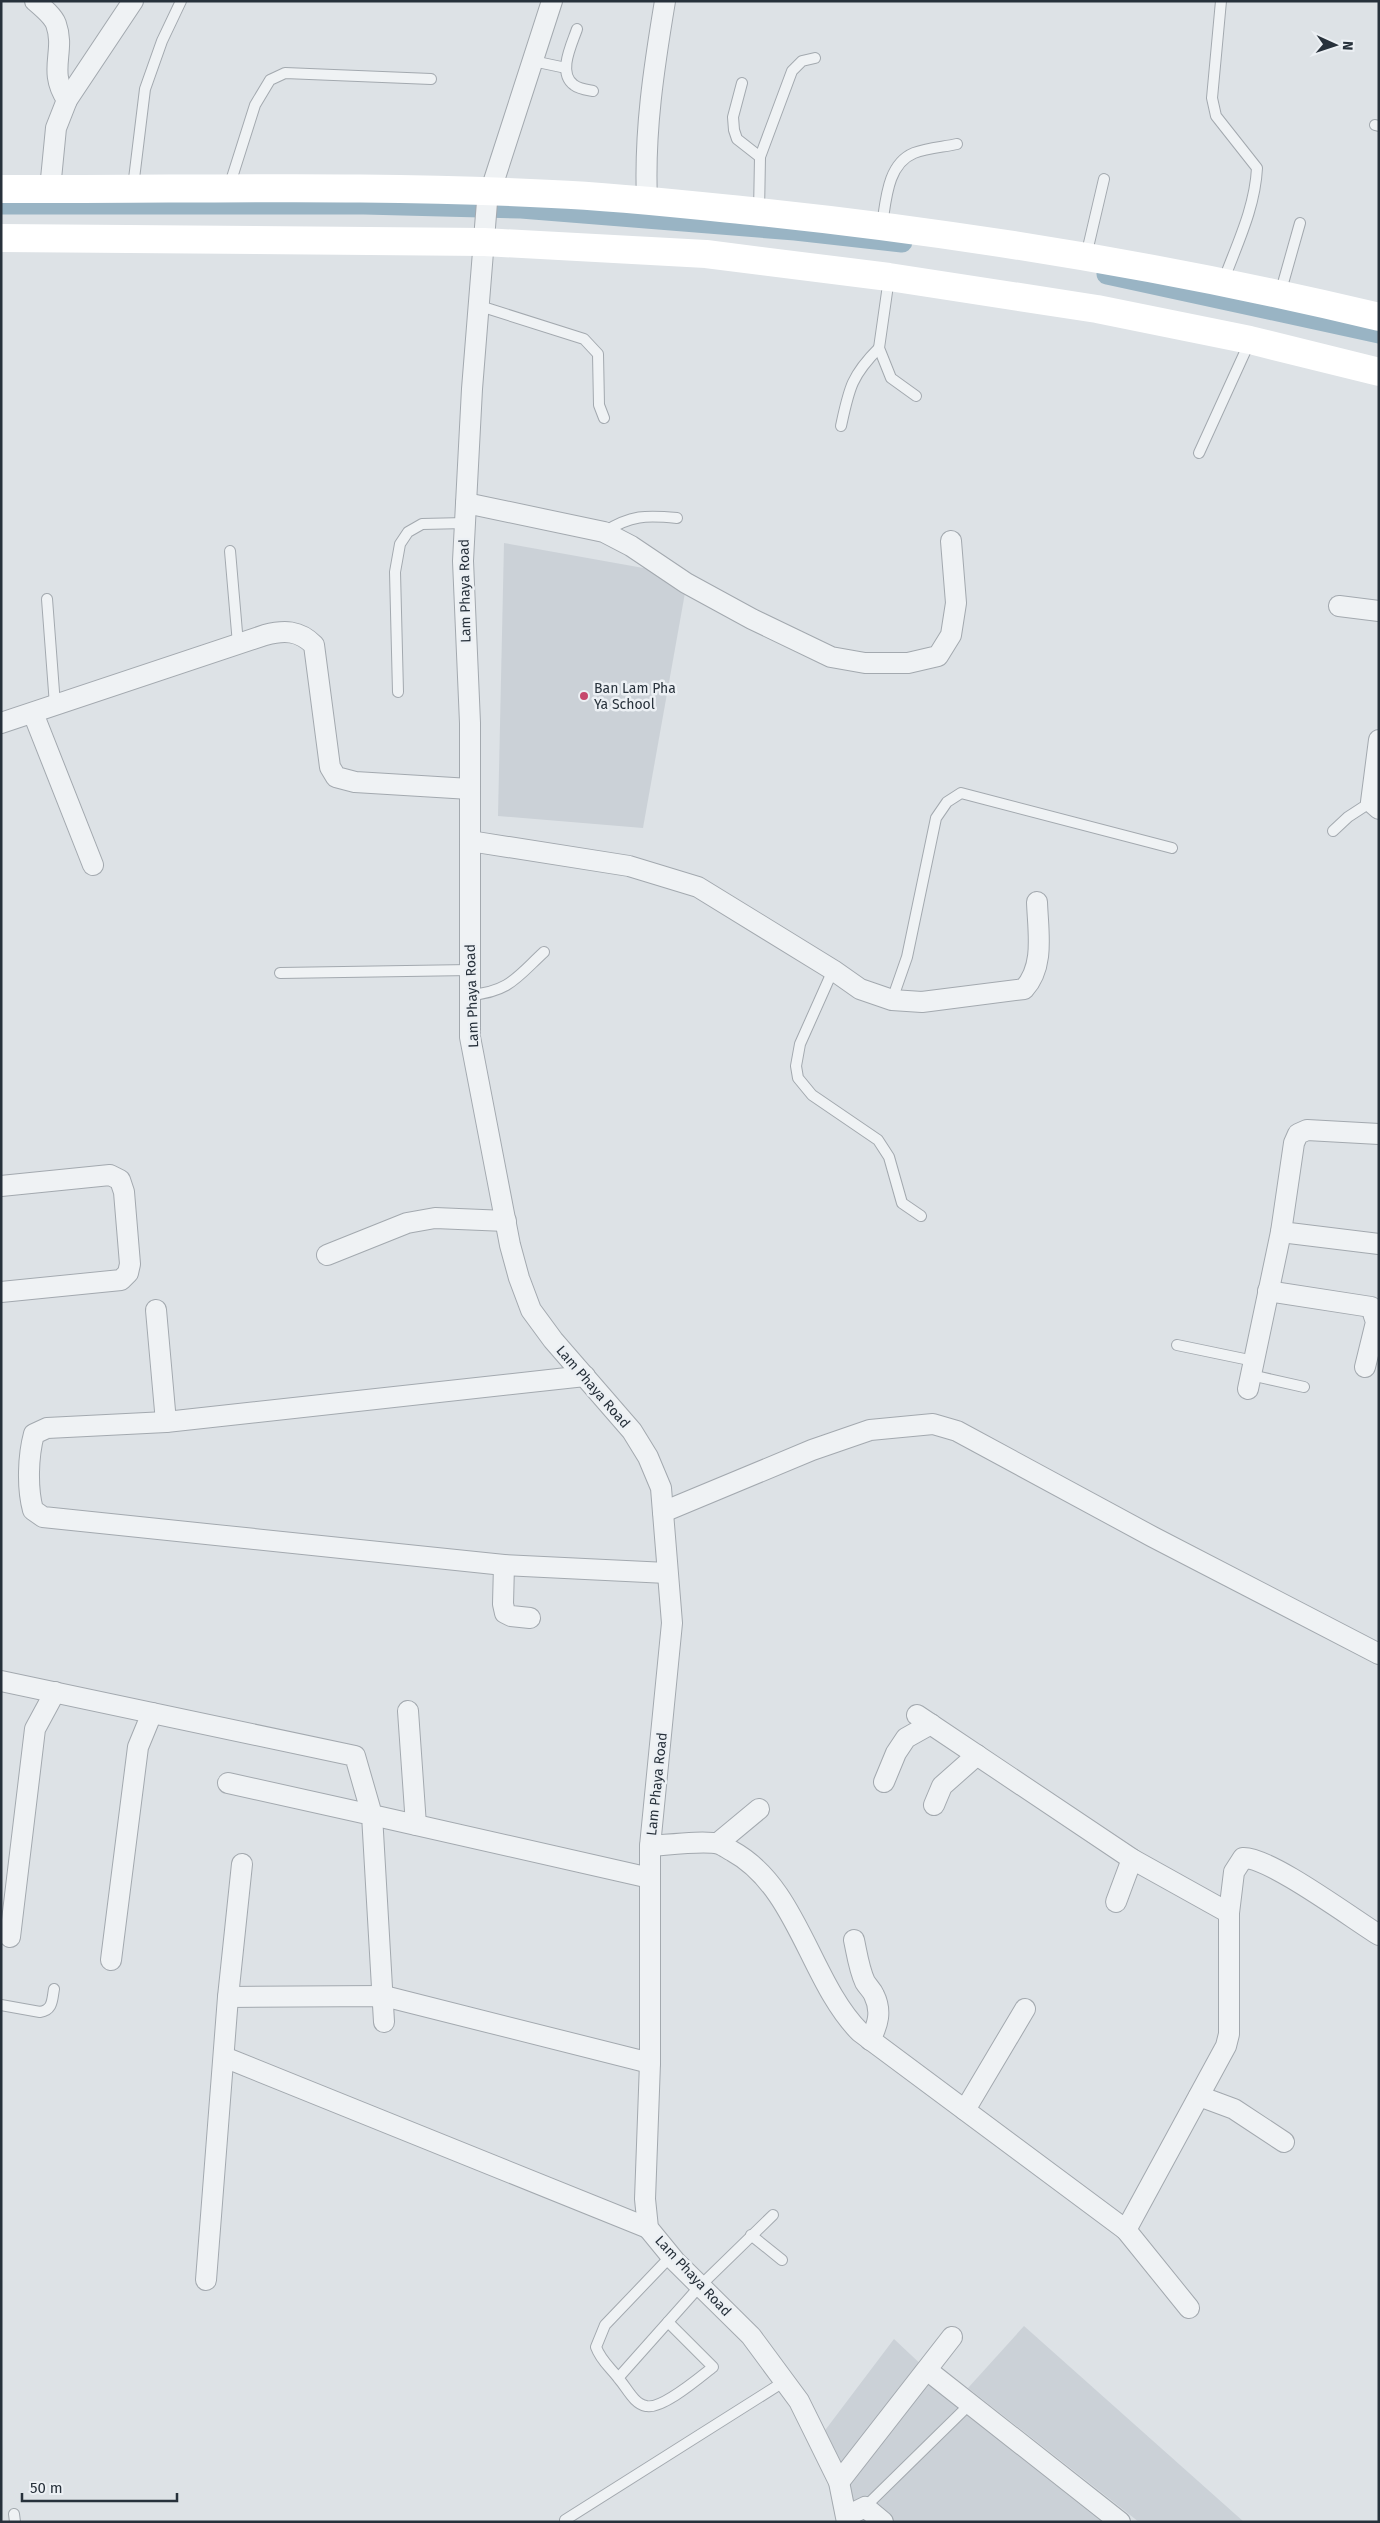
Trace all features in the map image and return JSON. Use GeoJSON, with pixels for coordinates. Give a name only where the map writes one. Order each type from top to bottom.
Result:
{"type":"FeatureCollection","features":[{"type":"Feature","properties":{"kind":"street"},"geometry":{"type":"LineString","coordinates":[[35,1],[56,23],[59,41],[57,82],[66,100]]}},
{"type":"Feature","properties":{"kind":"street"},"geometry":{"type":"LineString","coordinates":[[50,189],[56,128],[66,100],[133,1]]}},
{"type":"Feature","properties":{"kind":"street","name":"Lam Phaya Road"},"geometry":{"type":"LineString","coordinates":[[552,1],[489,197],[484,237],[472,390],[463,561],[470,789],[470,1037],[519,1278],[532,1310],[553,1340],[632,1431],[648,1457],[661,1488],[672,1623],[650,1846],[650,2063],[645,2199],[648,2228],[700,2286],[751,2336],[799,2401],[818,2436],[839,2482],[847,2519]]}},
{"type":"Feature","properties":{"kind":"street"},"geometry":{"type":"LineString","coordinates":[[647,200],[645,162],[651,87],[665,1]]}},
{"type":"Feature","properties":{"kind":"street"},"geometry":{"type":"LineString","coordinates":[[1,189],[389,188],[489,197],[647,200],[882,225],[1086,257],[1377,313]]}},
{"type":"Feature","properties":{"kind":"street"},"geometry":{"type":"LineString","coordinates":[[1,238],[484,237],[706,254],[889,277],[1097,309],[1250,340],[1379,372]]}},
{"type":"Feature","properties":{"kind":"street"},"geometry":{"type":"LineString","coordinates":[[465,513],[604,532],[632,546],[686,582],[752,619],[831,656],[865,663],[908,663],[938,656],[950,635],[956,604],[951,541]]}},
{"type":"Feature","properties":{"kind":"street"},"geometry":{"type":"LineString","coordinates":[[1339,606],[1379,611]]}},
{"type":"Feature","properties":{"kind":"street"},"geometry":{"type":"LineString","coordinates":[[2,719],[33,713],[238,644],[278,632],[289,631],[306,636],[314,645],[330,767],[336,777],[355,782],[470,789]]}},
{"type":"Feature","properties":{"kind":"street"},"geometry":{"type":"LineString","coordinates":[[33,713],[93,865]]}},
{"type":"Feature","properties":{"kind":"street"},"geometry":{"type":"LineString","coordinates":[[1375,806],[1379,740]]}},
{"type":"Feature","properties":{"kind":"street"},"geometry":{"type":"LineString","coordinates":[[470,841],[629,866],[698,887],[833,970],[860,990],[892,1000],[922,1002],[1024,989],[1034,978],[1039,956],[1037,902]]}},
{"type":"Feature","properties":{"kind":"street"},"geometry":{"type":"LineString","coordinates":[[1251,1375],[1281,1232],[1294,1143],[1298,1134],[1306,1130],[1379,1134]]}},
{"type":"Feature","properties":{"kind":"street"},"geometry":{"type":"LineString","coordinates":[[1,1186],[110,1174],[120,1180],[124,1192],[130,1264],[128,1273],[121,1280],[1,1292]]}},
{"type":"Feature","properties":{"kind":"street"},"geometry":{"type":"LineString","coordinates":[[327,1255],[416,1222],[435,1218],[506,1220]]}},
{"type":"Feature","properties":{"kind":"street"},"geometry":{"type":"LineString","coordinates":[[1281,1232],[1379,1244]]}},
{"type":"Feature","properties":{"kind":"street"},"geometry":{"type":"LineString","coordinates":[[1268,1292],[1371,1307],[1376,1322],[1365,1367]]}},
{"type":"Feature","properties":{"kind":"street"},"geometry":{"type":"LineString","coordinates":[[156,1310],[166,1422]]}},
{"type":"Feature","properties":{"kind":"street"},"geometry":{"type":"LineString","coordinates":[[585,1376],[166,1422],[47,1428],[34,1434],[30,1499],[33,1510],[43,1517],[504,1565],[667,1573]]}},
{"type":"Feature","properties":{"kind":"street"},"geometry":{"type":"LineString","coordinates":[[662,1512],[812,1450],[870,1430],[933,1424],[957,1432],[1153,1537],[1379,1654]]}},
{"type":"Feature","properties":{"kind":"street"},"geometry":{"type":"LineString","coordinates":[[504,1565],[503,1604],[505,1613],[511,1616],[530,1618]]}},
{"type":"Feature","properties":{"kind":"street"},"geometry":{"type":"LineString","coordinates":[[1,1681],[355,1756],[372,1815],[384,1996],[384,2022]]}},
{"type":"Feature","properties":{"kind":"street"},"geometry":{"type":"LineString","coordinates":[[10,1937],[35,1729],[55,1692]]}},
{"type":"Feature","properties":{"kind":"street"},"geometry":{"type":"LineString","coordinates":[[408,1711],[416,1825]]}},
{"type":"Feature","properties":{"kind":"street"},"geometry":{"type":"LineString","coordinates":[[111,1960],[138,1747],[152,1713]]}},
{"type":"Feature","properties":{"kind":"street"},"geometry":{"type":"LineString","coordinates":[[884,1782],[896,1753],[906,1738],[924,1720],[1132,1859],[1229,1913]]}},
{"type":"Feature","properties":{"kind":"street"},"geometry":{"type":"LineString","coordinates":[[934,1804],[942,1786],[977,1755]]}},
{"type":"Feature","properties":{"kind":"street"},"geometry":{"type":"LineString","coordinates":[[228,1783],[650,1878]]}},
{"type":"Feature","properties":{"kind":"street"},"geometry":{"type":"LineString","coordinates":[[718,1843],[759,1809]]}},
{"type":"Feature","properties":{"kind":"street"},"geometry":{"type":"LineString","coordinates":[[650,1846],[718,1843],[745,1858],[765,1879],[795,1922],[840,2008],[852,2024],[870,2040],[1126,2230],[1189,2308]]}},
{"type":"Feature","properties":{"kind":"street"},"geometry":{"type":"LineString","coordinates":[[1126,2230],[1226,2046],[1230,2034],[1229,1913],[1234,1872],[1243,1858],[1251,1858],[1275,1869],[1379,1935]]}},
{"type":"Feature","properties":{"kind":"street"},"geometry":{"type":"LineString","coordinates":[[1116,1902],[1132,1859]]}},
{"type":"Feature","properties":{"kind":"street"},"geometry":{"type":"LineString","coordinates":[[206,2280],[228,1997],[242,1864]]}},
{"type":"Feature","properties":{"kind":"street"},"geometry":{"type":"LineString","coordinates":[[854,1940],[859,1966],[865,1982],[874,1995],[878,2010],[879,2025],[870,2040]]}},
{"type":"Feature","properties":{"kind":"street"},"geometry":{"type":"LineString","coordinates":[[228,1997],[384,1996],[650,2063]]}},
{"type":"Feature","properties":{"kind":"street"},"geometry":{"type":"LineString","coordinates":[[965,2110],[1025,2009]]}},
{"type":"Feature","properties":{"kind":"street"},"geometry":{"type":"LineString","coordinates":[[224,2057],[648,2228]]}},
{"type":"Feature","properties":{"kind":"street"},"geometry":{"type":"LineString","coordinates":[[1199,2096],[1234,2109],[1284,2142]]}},
{"type":"Feature","properties":{"kind":"street"},"geometry":{"type":"LineString","coordinates":[[839,2482],[952,2337]]}},
{"type":"Feature","properties":{"kind":"street"},"geometry":{"type":"LineString","coordinates":[[927,2370],[1120,2522]]}},
{"type":"Feature","properties":{"kind":"street"},"geometry":{"type":"LineString","coordinates":[[847,2519],[865,2507],[883,2522]]}},
{"type":"Feature","properties":{"kind":"lane"},"geometry":{"type":"LineString","coordinates":[[133,189],[145,89],[162,41],[181,1]]}},
{"type":"Feature","properties":{"kind":"lane"},"geometry":{"type":"LineString","coordinates":[[1221,1],[1212,98],[1216,116],[1257,168],[1256,190],[1223,283]]}},
{"type":"Feature","properties":{"kind":"lane"},"geometry":{"type":"LineString","coordinates":[[577,30],[566,68],[568,78],[574,86],[593,91]]}},
{"type":"Feature","properties":{"kind":"lane"},"geometry":{"type":"LineString","coordinates":[[759,212],[760,157],[792,71],[802,62],[815,58]]}},
{"type":"Feature","properties":{"kind":"lane"},"geometry":{"type":"LineString","coordinates":[[533,61],[566,68]]}},
{"type":"Feature","properties":{"kind":"lane"},"geometry":{"type":"LineString","coordinates":[[229,188],[255,104],[270,80],[285,73],[431,79]]}},
{"type":"Feature","properties":{"kind":"lane"},"geometry":{"type":"LineString","coordinates":[[742,83],[733,117],[734,130],[737,139],[760,157]]}},
{"type":"Feature","properties":{"kind":"lane"},"geometry":{"type":"LineString","coordinates":[[882,225],[888,189],[897,166],[913,153],[957,144]]}},
{"type":"Feature","properties":{"kind":"lane"},"geometry":{"type":"LineString","coordinates":[[1086,257],[1104,179]]}},
{"type":"Feature","properties":{"kind":"lane"},"geometry":{"type":"LineString","coordinates":[[1280,295],[1300,223]]}},
{"type":"Feature","properties":{"kind":"lane"},"geometry":{"type":"LineString","coordinates":[[889,277],[879,348],[891,378],[916,396]]}},
{"type":"Feature","properties":{"kind":"lane"},"geometry":{"type":"LineString","coordinates":[[480,306],[584,339],[598,354],[599,405],[604,418]]}},
{"type":"Feature","properties":{"kind":"lane"},"geometry":{"type":"LineString","coordinates":[[1199,454],[1250,340]]}},
{"type":"Feature","properties":{"kind":"lane"},"geometry":{"type":"LineString","coordinates":[[841,426],[851,383],[862,365],[879,348]]}},
{"type":"Feature","properties":{"kind":"lane"},"geometry":{"type":"LineString","coordinates":[[398,692],[395,572],[400,544],[408,532],[422,524],[465,513]]}},
{"type":"Feature","properties":{"kind":"lane"},"geometry":{"type":"LineString","coordinates":[[604,532],[620,522],[645,515],[677,518]]}},
{"type":"Feature","properties":{"kind":"lane"},"geometry":{"type":"LineString","coordinates":[[230,551],[238,644]]}},
{"type":"Feature","properties":{"kind":"lane"},"geometry":{"type":"LineString","coordinates":[[46,599],[55,706]]}},
{"type":"Feature","properties":{"kind":"lane"},"geometry":{"type":"LineString","coordinates":[[892,1000],[907,957],[936,818],[947,802],[961,793],[1172,848]]}},
{"type":"Feature","properties":{"kind":"lane"},"geometry":{"type":"LineString","coordinates":[[1332,831],[1348,817],[1375,806]]}},
{"type":"Feature","properties":{"kind":"lane"},"geometry":{"type":"LineString","coordinates":[[470,995],[491,993],[505,987],[544,952]]}},
{"type":"Feature","properties":{"kind":"lane"},"geometry":{"type":"LineString","coordinates":[[280,973],[470,970]]}},
{"type":"Feature","properties":{"kind":"lane"},"geometry":{"type":"LineString","coordinates":[[833,970],[800,1044],[796,1066],[798,1078],[812,1095],[878,1140],[889,1157],[902,1203],[921,1216]]}},
{"type":"Feature","properties":{"kind":"lane"},"geometry":{"type":"LineString","coordinates":[[1177,1345],[1251,1375],[1304,1387]]}},
{"type":"Feature","properties":{"kind":"lane"},"geometry":{"type":"LineString","coordinates":[[1,2005],[40,2012],[47,2011],[50,2008],[54,1989]]}},
{"type":"Feature","properties":{"kind":"lane"},"geometry":{"type":"LineString","coordinates":[[619,2378],[700,2286],[773,2215]]}},
{"type":"Feature","properties":{"kind":"lane"},"geometry":{"type":"LineString","coordinates":[[751,2235],[782,2260]]}},
{"type":"Feature","properties":{"kind":"lane"},"geometry":{"type":"LineString","coordinates":[[668,2322],[713,2367],[675,2395],[655,2406],[646,2406],[633,2398],[619,2378],[605,2363],[596,2347],[605,2325],[672,2256]]}},
{"type":"Feature","properties":{"kind":"lane"},"geometry":{"type":"LineString","coordinates":[[565,2520],[785,2381]]}},
{"type":"Feature","properties":{"kind":"lane"},"geometry":{"type":"LineString","coordinates":[[865,2507],[970,2404]]}},
{"type":"Feature","properties":{"kind":"shaded area","name":"Ban Lam Pha Ya School"},"geometry":{"type":"Polygon","coordinates":[[[504,543],[688,576],[643,828],[498,816],[504,543]]]}},
{"type":"Feature","properties":{"kind":"shaded area"},"geometry":{"type":"Polygon","coordinates":[[[1024,2326],[1244,2522],[1139,2522],[968,2388],[1024,2326]]]}},
{"type":"Feature","properties":{"kind":"shaded area"},"geometry":{"type":"Polygon","coordinates":[[[894,2339],[927,2370],[1120,2522],[847,2522],[823,2433],[894,2339]]]}},
{"type":"Feature","properties":{"kind":"waterway"},"geometry":{"type":"LineString","coordinates":[[1,204],[364,204],[521,208],[795,230],[902,242]]}},
{"type":"Feature","properties":{"kind":"waterway"},"geometry":{"type":"LineString","coordinates":[[1107,274],[1379,333]]}},
{"type":"Feature","properties":{"kind":"place","name":"Ban Lam Pha Ya School"},"geometry":{"type":"Point","coordinates":[584,696]}}]}
